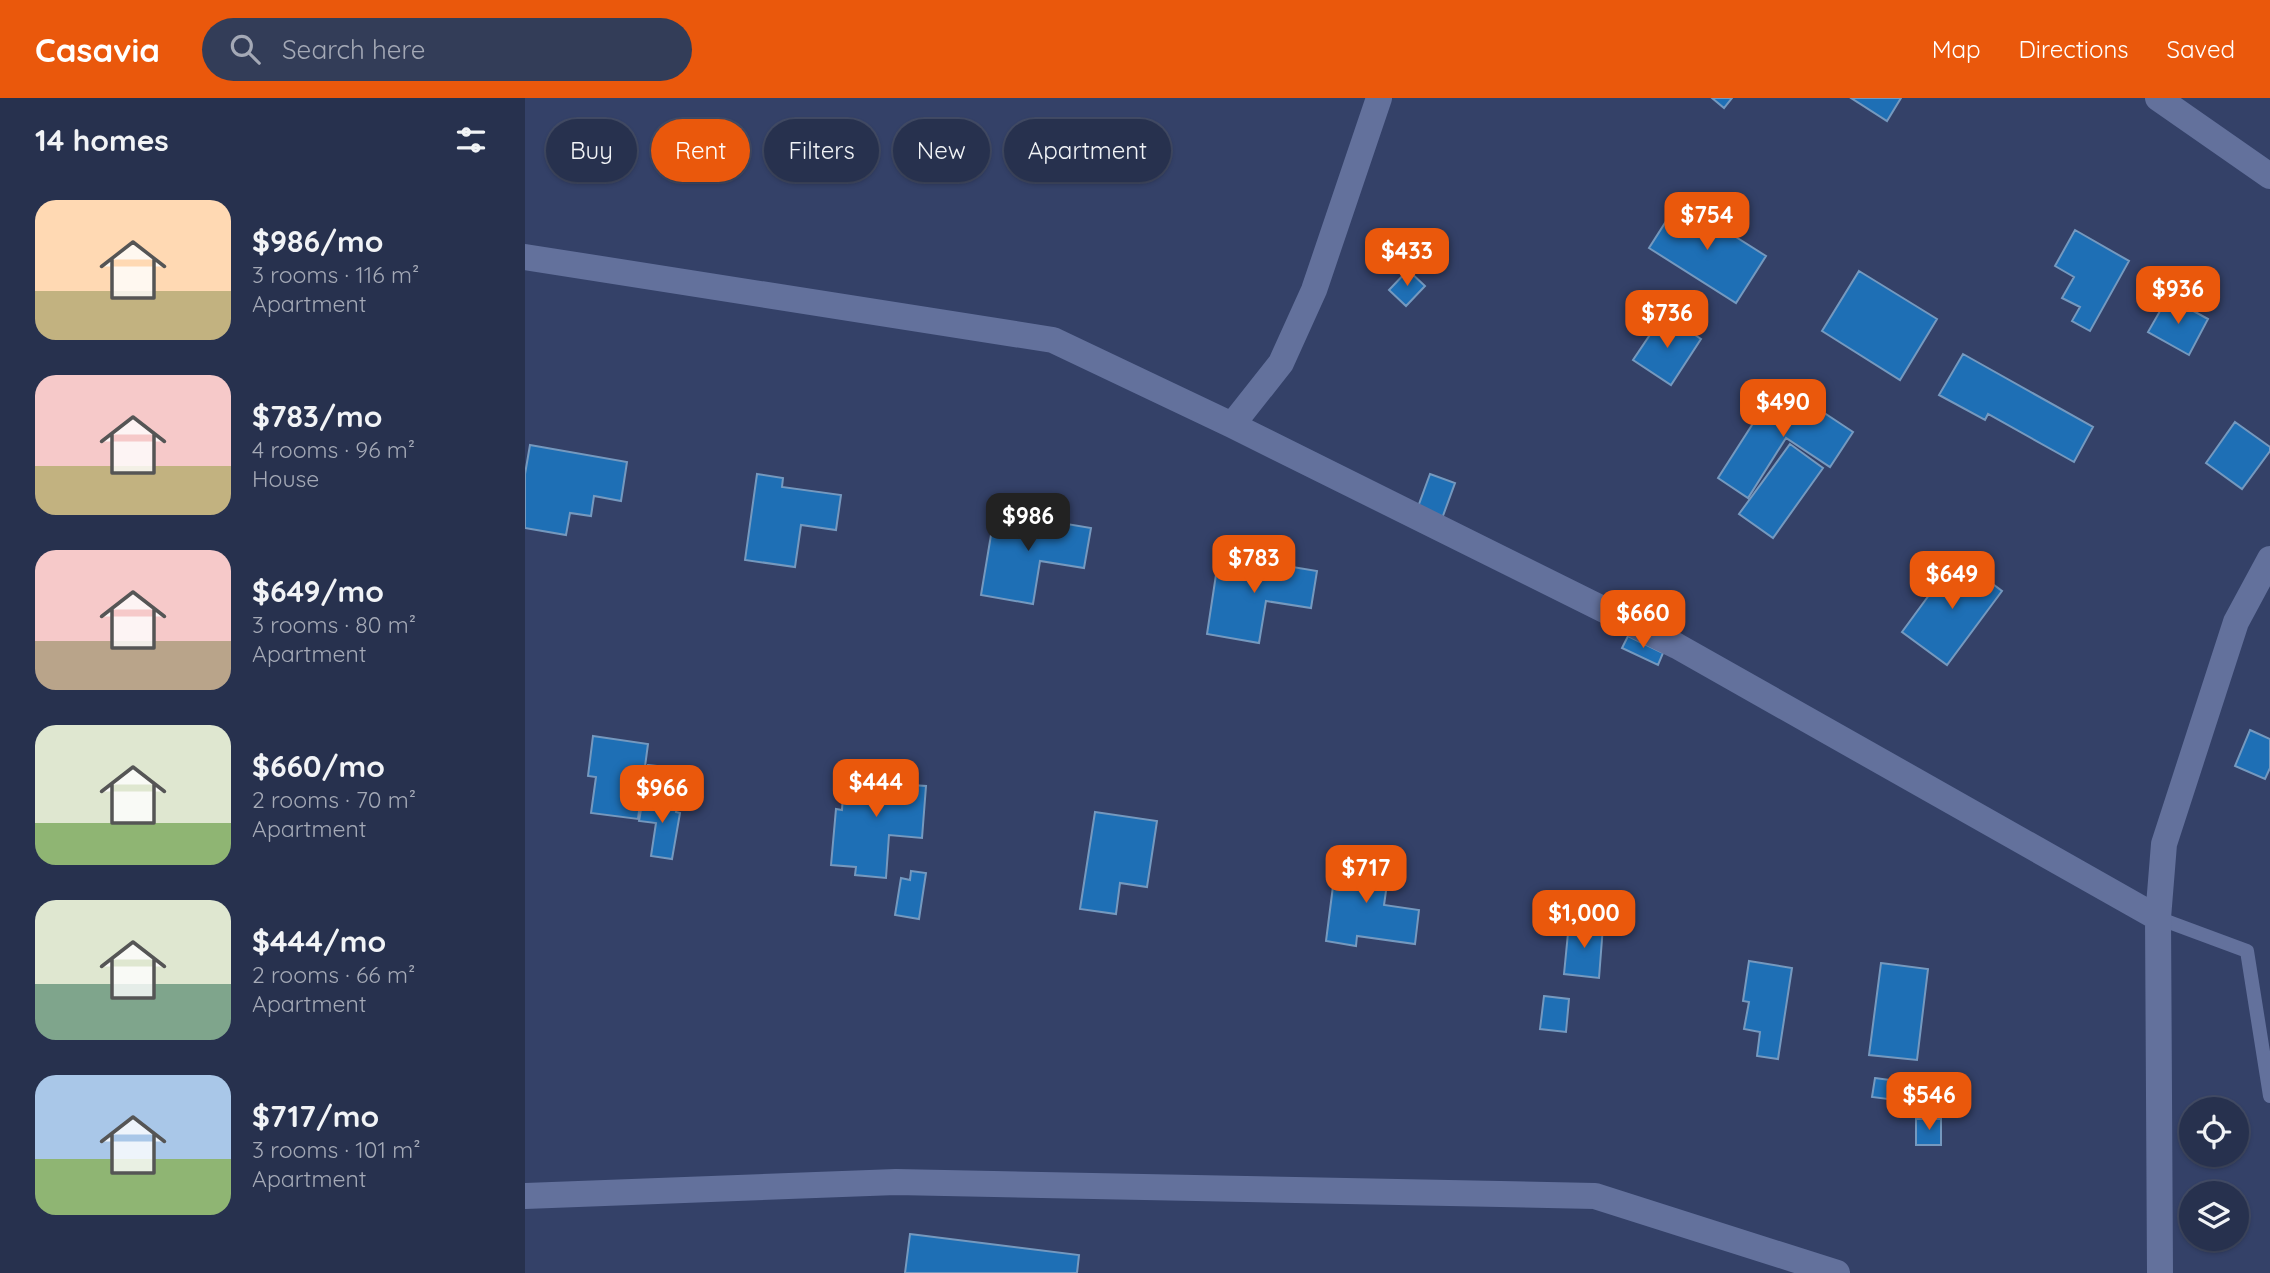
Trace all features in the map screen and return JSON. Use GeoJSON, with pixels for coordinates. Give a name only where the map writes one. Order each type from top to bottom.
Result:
{"type":"FeatureCollection","features":[{"type":"Feature","properties":{"kind":"street"},"geometry":{"type":"LineString","coordinates":[[1233,425],[1281,363],[1303,314],[1318,278],[1379,98]]}},
{"type":"Feature","properties":{"kind":"street"},"geometry":{"type":"LineString","coordinates":[[2158,98],[2270,176]]}},
{"type":"Feature","properties":{"kind":"street"},"geometry":{"type":"LineString","coordinates":[[525,257],[1053,340],[1233,425],[1677,646],[2158,918]]}},
{"type":"Feature","properties":{"kind":"street"},"geometry":{"type":"LineString","coordinates":[[2160,1273],[2158,918],[2164,844],[2236,622],[2270,559]]}},
{"type":"Feature","properties":{"kind":"street"},"geometry":{"type":"LineString","coordinates":[[525,1196],[896,1182],[1595,1196],[1837,1273]]}},
{"type":"Feature","properties":{"kind":"lane"},"geometry":{"type":"LineString","coordinates":[[2158,918],[2247,951],[2270,1096]]}},
{"type":"Feature","properties":{"kind":"building"},"geometry":{"type":"Polygon","coordinates":[[[1712,98],[1732,98],[1724,108],[1712,98]]]}},
{"type":"Feature","properties":{"kind":"building"},"geometry":{"type":"Polygon","coordinates":[[[1851,98],[1901,98],[1887,121],[1851,98]]]}},
{"type":"Feature","properties":{"kind":"building"},"geometry":{"type":"Polygon","coordinates":[[[1679,201],[1766,256],[1736,303],[1649,248],[1679,201]]]}},
{"type":"Feature","properties":{"kind":"building"},"geometry":{"type":"Polygon","coordinates":[[[2075,230],[2129,261],[2090,331],[2072,321],[2080,307],[2062,298],[2074,277],[2055,266],[2075,230]]]}},
{"type":"Feature","properties":{"kind":"building"},"geometry":{"type":"Polygon","coordinates":[[[1408,270],[1425,286],[1406,306],[1389,290],[1408,270]]]}},
{"type":"Feature","properties":{"kind":"building"},"geometry":{"type":"Polygon","coordinates":[[[1859,271],[1937,319],[1900,380],[1822,331],[1859,271]]]}},
{"type":"Feature","properties":{"kind":"building"},"geometry":{"type":"Polygon","coordinates":[[[2168,297],[2208,319],[2189,355],[2148,332],[2168,297]]]}},
{"type":"Feature","properties":{"kind":"building"},"geometry":{"type":"Polygon","coordinates":[[[1664,314],[1701,339],[1671,385],[1633,360],[1664,314]]]}},
{"type":"Feature","properties":{"kind":"building"},"geometry":{"type":"Polygon","coordinates":[[[1963,354],[2093,427],[2074,462],[1988,414],[1985,420],[1939,395],[1963,354]]]}},
{"type":"Feature","properties":{"kind":"building"},"geometry":{"type":"Polygon","coordinates":[[[1779,383],[1853,432],[1830,467],[1786,438],[1748,498],[1718,478],[1779,383]]]}},
{"type":"Feature","properties":{"kind":"building"},"geometry":{"type":"Polygon","coordinates":[[[2235,422],[2270,447],[2270,451],[2242,489],[2206,463],[2235,422]]]}},
{"type":"Feature","properties":{"kind":"building"},"geometry":{"type":"Polygon","coordinates":[[[1790,444],[1823,468],[1773,538],[1739,514],[1790,444]]]}},
{"type":"Feature","properties":{"kind":"building"},"geometry":{"type":"Polygon","coordinates":[[[530,445],[627,462],[621,501],[594,496],[591,516],[570,513],[566,535],[525,528],[525,474],[530,445]]]}},
{"type":"Feature","properties":{"kind":"building"},"geometry":{"type":"Polygon","coordinates":[[[757,474],[783,478],[782,487],[841,495],[836,530],[801,525],[795,567],[745,560],[757,474]]]}},
{"type":"Feature","properties":{"kind":"building"},"geometry":{"type":"Polygon","coordinates":[[[1430,474],[1455,483],[1440,524],[1415,515],[1430,474]]]}},
{"type":"Feature","properties":{"kind":"building"},"geometry":{"type":"Polygon","coordinates":[[[996,505],[1026,511],[1025,517],[1091,528],[1084,568],[1040,561],[1033,604],[981,595],[996,505]]]}},
{"type":"Feature","properties":{"kind":"building"},"geometry":{"type":"Polygon","coordinates":[[[1219,555],[1317,571],[1311,608],[1266,601],[1259,643],[1207,634],[1219,555]]]}},
{"type":"Feature","properties":{"kind":"building"},"geometry":{"type":"Polygon","coordinates":[[[1957,557],[2002,591],[1947,665],[1902,632],[1957,557]]]}},
{"type":"Feature","properties":{"kind":"building"},"geometry":{"type":"Polygon","coordinates":[[[1628,636],[1663,653],[1658,665],[1622,648],[1628,636]]]}},
{"type":"Feature","properties":{"kind":"building"},"geometry":{"type":"Polygon","coordinates":[[[2250,730],[2270,739],[2270,768],[2265,779],[2235,766],[2250,730]]]}},
{"type":"Feature","properties":{"kind":"building"},"geometry":{"type":"Polygon","coordinates":[[[593,736],[648,744],[638,819],[591,813],[596,777],[588,776],[593,736]]]}},
{"type":"Feature","properties":{"kind":"building"},"geometry":{"type":"Polygon","coordinates":[[[865,762],[898,765],[897,784],[926,786],[922,838],[889,835],[886,878],[855,875],[856,867],[831,865],[836,809],[842,810],[844,781],[863,782],[865,762]]]}},
{"type":"Feature","properties":{"kind":"building"},"geometry":{"type":"Polygon","coordinates":[[[648,765],[683,769],[682,781],[694,782],[692,802],[645,796],[648,765]]]}},
{"type":"Feature","properties":{"kind":"building"},"geometry":{"type":"Polygon","coordinates":[[[643,798],[677,803],[676,812],[680,813],[672,859],[651,856],[656,823],[639,821],[643,798]]]}},
{"type":"Feature","properties":{"kind":"building"},"geometry":{"type":"Polygon","coordinates":[[[1095,812],[1157,821],[1147,887],[1120,883],[1116,914],[1080,909],[1095,812]]]}},
{"type":"Feature","properties":{"kind":"building"},"geometry":{"type":"Polygon","coordinates":[[[1337,855],[1390,863],[1384,905],[1419,910],[1415,944],[1357,936],[1356,946],[1326,941],[1337,855]]]}},
{"type":"Feature","properties":{"kind":"building"},"geometry":{"type":"Polygon","coordinates":[[[911,871],[926,873],[919,919],[895,915],[901,878],[910,880],[911,871]]]}},
{"type":"Feature","properties":{"kind":"building"},"geometry":{"type":"Polygon","coordinates":[[[1569,923],[1603,926],[1599,978],[1564,974],[1569,923]]]}},
{"type":"Feature","properties":{"kind":"building"},"geometry":{"type":"Polygon","coordinates":[[[1749,961],[1792,968],[1778,1059],[1757,1056],[1760,1032],[1744,1029],[1749,1002],[1743,1001],[1749,961]]]}},
{"type":"Feature","properties":{"kind":"building"},"geometry":{"type":"Polygon","coordinates":[[[1881,963],[1928,969],[1917,1060],[1869,1055],[1881,963]]]}},
{"type":"Feature","properties":{"kind":"building"},"geometry":{"type":"Polygon","coordinates":[[[1544,996],[1569,999],[1566,1032],[1540,1029],[1544,996]]]}},
{"type":"Feature","properties":{"kind":"building"},"geometry":{"type":"Polygon","coordinates":[[[1875,1078],[1905,1082],[1903,1101],[1872,1097],[1875,1078]]]}},
{"type":"Feature","properties":{"kind":"building"},"geometry":{"type":"Polygon","coordinates":[[[1916,1119],[1941,1119],[1941,1145],[1916,1145],[1916,1119]]]}},
{"type":"Feature","properties":{"kind":"building"},"geometry":{"type":"Polygon","coordinates":[[[910,1234],[1079,1255],[1077,1273],[905,1273],[910,1234]]]}}]}
